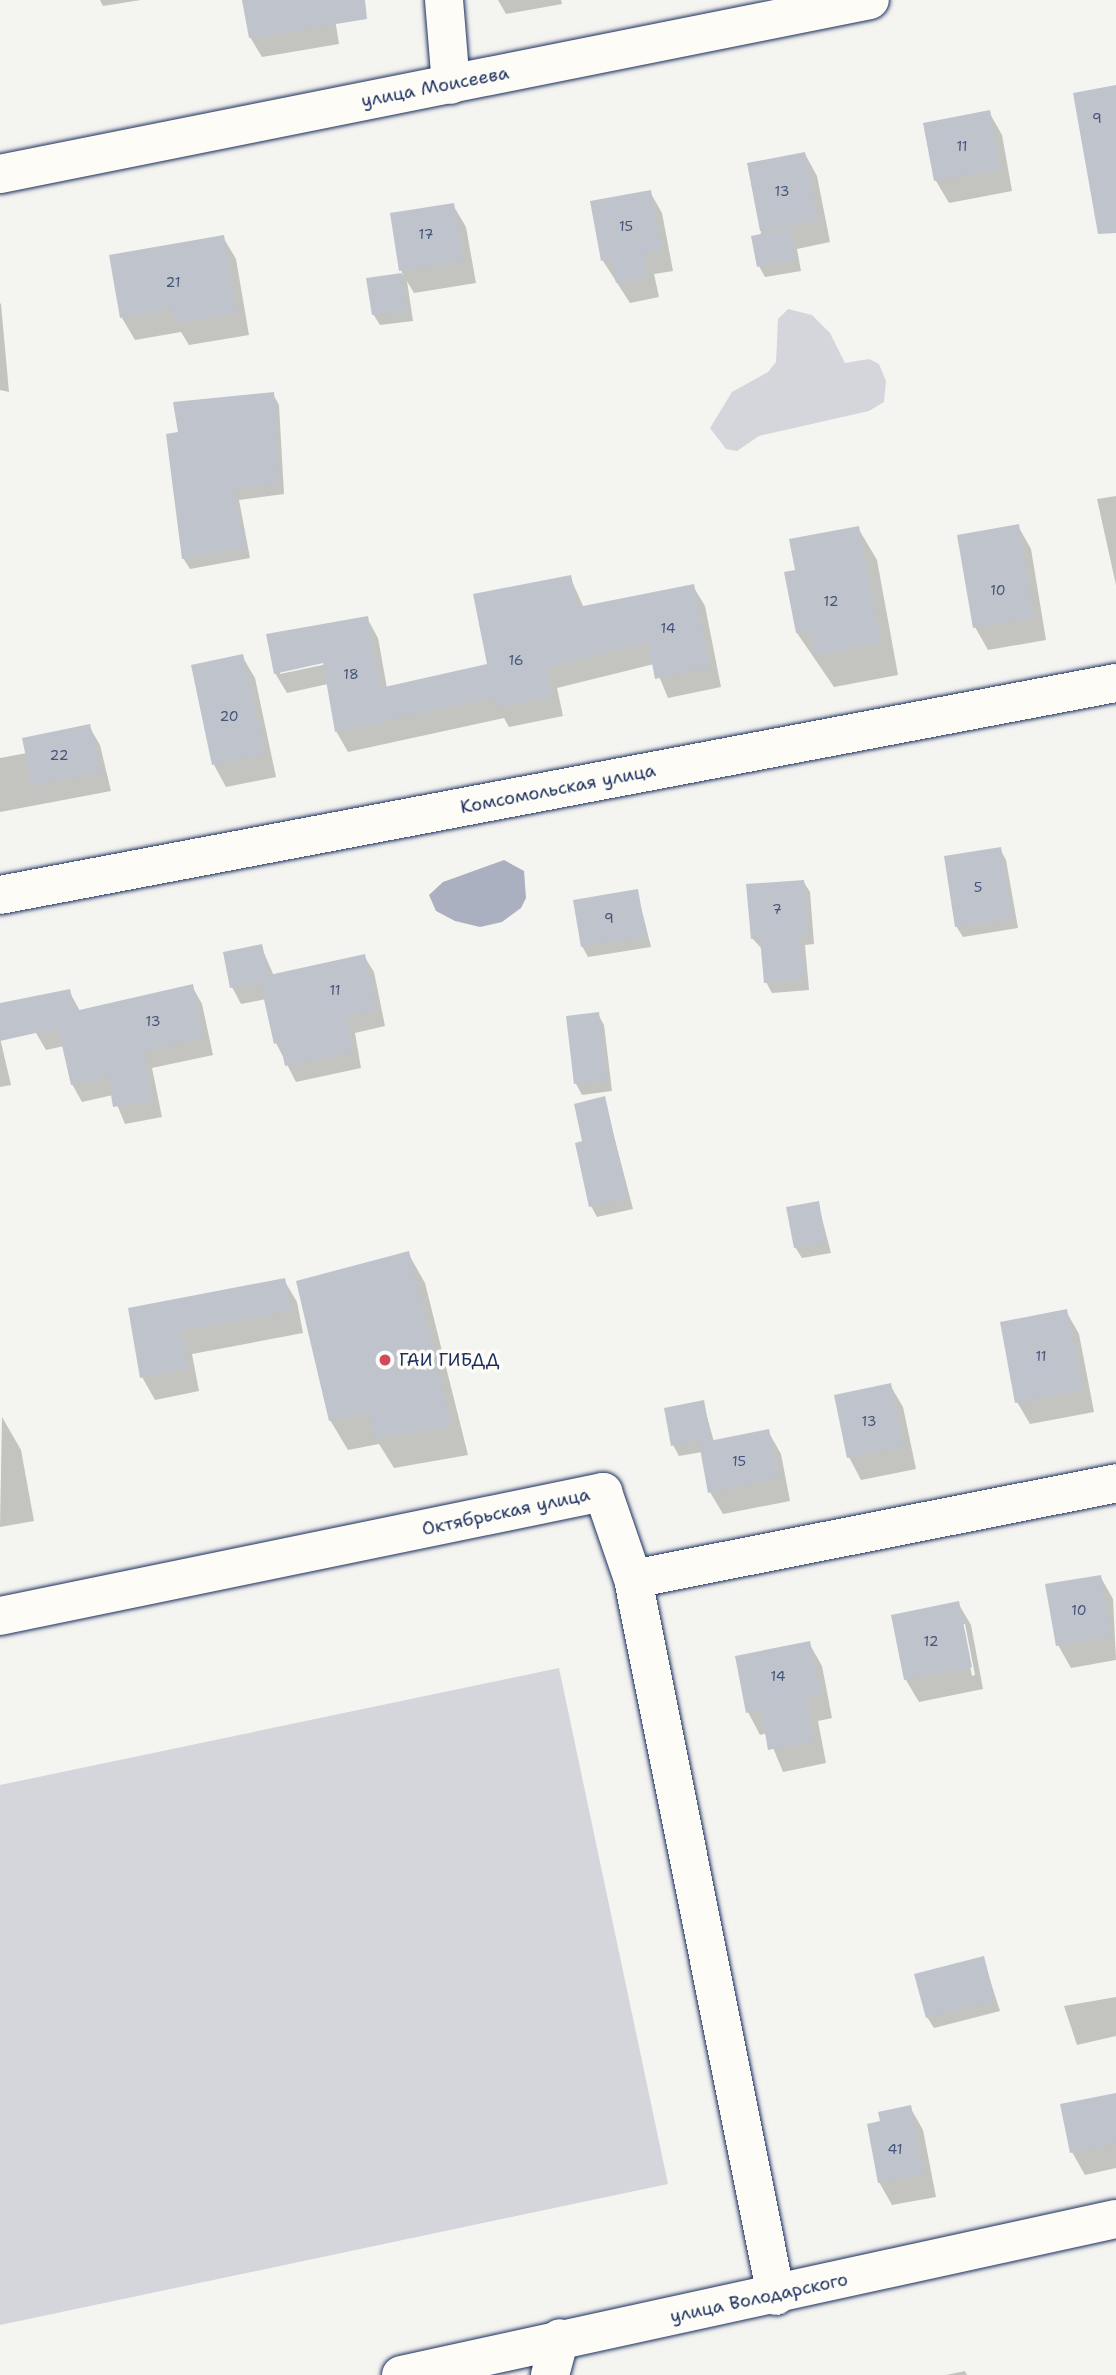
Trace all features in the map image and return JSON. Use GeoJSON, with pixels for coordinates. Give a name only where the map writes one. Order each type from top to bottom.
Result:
{"type":"FeatureCollection","features":[{"type":"Feature","properties":{"kind":"street"},"geometry":{"type":"LineString","coordinates":[[444,0],[451,85]]}},
{"type":"Feature","properties":{"kind":"street","name":"улица Моисеева"},"geometry":{"type":"LineString","coordinates":[[0,174],[870,0]]}},
{"type":"Feature","properties":{"kind":"street","name":"Комсомольская улица"},"geometry":{"type":"LineString","coordinates":[[0,895],[1116,683]]}},
{"type":"Feature","properties":{"kind":"street"},"geometry":{"type":"LineString","coordinates":[[775,2296],[633,1579],[1116,1483]]}},
{"type":"Feature","properties":{"kind":"street","name":"Октябрьская улица"},"geometry":{"type":"LineString","coordinates":[[0,1616],[603,1492],[633,1579]]}},
{"type":"Feature","properties":{"kind":"street","name":"улица Володарского"},"geometry":{"type":"LineString","coordinates":[[401,2375],[560,2338],[775,2296],[1116,2219]]}},
{"type":"Feature","properties":{"kind":"street"},"geometry":{"type":"LineString","coordinates":[[550,2375],[560,2338]]}},
{"type":"Feature","properties":{"kind":"shaded area"},"geometry":{"type":"Polygon","coordinates":[[[788,309],[812,315],[830,333],[845,363],[869,359],[879,364],[886,381],[884,402],[869,411],[759,436],[737,451],[726,449],[710,428],[732,392],[768,372],[776,362],[778,319],[788,309]]]}},
{"type":"Feature","properties":{"kind":"shaded area"},"geometry":{"type":"Polygon","coordinates":[[[559,1668],[668,2184],[0,2325],[0,1785],[559,1668]]]}},
{"type":"Feature","properties":{"kind":"water"},"geometry":{"type":"Polygon","coordinates":[[[504,860],[524,871],[526,898],[521,908],[502,922],[480,927],[455,921],[436,911],[429,895],[443,882],[504,860]]]}},
{"type":"Feature","properties":{"kind":"building"},"geometry":{"type":"Polygon","coordinates":[[[242,0],[365,0],[367,19],[249,38],[242,0]]]}},
{"type":"Feature","properties":{"kind":"building"},"geometry":{"type":"Polygon","coordinates":[[[1116,85],[1116,233],[1098,234],[1073,93],[1116,85]]]}},
{"type":"Feature","properties":{"kind":"building"},"geometry":{"type":"Polygon","coordinates":[[[990,110],[1001,169],[934,181],[923,123],[990,110]]]}},
{"type":"Feature","properties":{"kind":"building"},"geometry":{"type":"Polygon","coordinates":[[[805,152],[818,220],[760,231],[747,163],[805,152]]]}},
{"type":"Feature","properties":{"kind":"building"},"geometry":{"type":"Polygon","coordinates":[[[651,190],[662,250],[644,253],[648,277],[616,283],[611,259],[601,261],[590,201],[651,190]]]}},
{"type":"Feature","properties":{"kind":"building"},"geometry":{"type":"Polygon","coordinates":[[[454,203],[464,261],[399,271],[390,213],[454,203]]]}},
{"type":"Feature","properties":{"kind":"building"},"geometry":{"type":"Polygon","coordinates":[[[790,228],[796,260],[757,267],[751,236],[790,228]]]}},
{"type":"Feature","properties":{"kind":"building"},"geometry":{"type":"Polygon","coordinates":[[[224,235],[237,313],[174,323],[172,309],[120,318],[109,255],[224,235]]]}},
{"type":"Feature","properties":{"kind":"building"},"geometry":{"type":"Polygon","coordinates":[[[402,273],[407,311],[372,315],[366,278],[402,273]]]}},
{"type":"Feature","properties":{"kind":"building"},"geometry":{"type":"Polygon","coordinates":[[[274,392],[279,484],[234,489],[245,547],[182,559],[166,434],[178,432],[173,402],[274,392]]]}},
{"type":"Feature","properties":{"kind":"building"},"geometry":{"type":"Polygon","coordinates":[[[1019,524],[1034,617],[973,628],[957,535],[1019,524]]]}},
{"type":"Feature","properties":{"kind":"building"},"geometry":{"type":"Polygon","coordinates":[[[859,526],[881,643],[814,655],[810,631],[796,633],[784,572],[795,570],[789,539],[859,526]]]}},
{"type":"Feature","properties":{"kind":"building"},"geometry":{"type":"Polygon","coordinates":[[[571,575],[578,607],[694,584],[710,667],[655,679],[648,642],[547,668],[552,696],[496,707],[494,697],[335,732],[323,663],[274,674],[266,634],[368,616],[380,688],[487,664],[473,594],[571,575]]]}},
{"type":"Feature","properties":{"kind":"building"},"geometry":{"type":"Polygon","coordinates":[[[243,654],[265,754],[212,765],[191,665],[243,654]]]}},
{"type":"Feature","properties":{"kind":"building"},"geometry":{"type":"Polygon","coordinates":[[[90,724],[101,771],[32,786],[22,738],[90,724]]]}},
{"type":"Feature","properties":{"kind":"building"},"geometry":{"type":"Polygon","coordinates":[[[1001,847],[1013,918],[955,927],[944,856],[1001,847]]]}},
{"type":"Feature","properties":{"kind":"building"},"geometry":{"type":"Polygon","coordinates":[[[804,880],[809,934],[800,935],[804,979],[764,983],[760,938],[751,939],[746,884],[804,880]]]}},
{"type":"Feature","properties":{"kind":"building"},"geometry":{"type":"Polygon","coordinates":[[[638,889],[646,936],[581,947],[573,900],[638,889]]]}},
{"type":"Feature","properties":{"kind":"building"},"geometry":{"type":"Polygon","coordinates":[[[262,944],[269,975],[365,954],[377,1010],[347,1016],[353,1052],[285,1066],[280,1042],[274,1044],[260,982],[230,988],[223,952],[262,944]]]}},
{"type":"Feature","properties":{"kind":"building"},"geometry":{"type":"Polygon","coordinates":[[[193,984],[204,1038],[144,1051],[153,1100],[113,1107],[108,1077],[71,1085],[58,1028],[0,1041],[0,1003],[70,989],[75,1011],[193,984]]]}},
{"type":"Feature","properties":{"kind":"building"},"geometry":{"type":"Polygon","coordinates":[[[599,1012],[607,1081],[574,1084],[566,1016],[599,1012]]]}},
{"type":"Feature","properties":{"kind":"building"},"geometry":{"type":"Polygon","coordinates":[[[605,1096],[628,1198],[589,1207],[575,1143],[582,1141],[574,1104],[605,1096]]]}},
{"type":"Feature","properties":{"kind":"building"},"geometry":{"type":"Polygon","coordinates":[[[819,1201],[826,1243],[794,1248],[786,1207],[819,1201]]]}},
{"type":"Feature","properties":{"kind":"building"},"geometry":{"type":"Polygon","coordinates":[[[409,1251],[452,1425],[375,1439],[369,1413],[329,1421],[296,1281],[409,1251]]]}},
{"type":"Feature","properties":{"kind":"building"},"geometry":{"type":"Polygon","coordinates":[[[285,1278],[292,1310],[181,1331],[188,1369],[140,1378],[128,1308],[285,1278]]]}},
{"type":"Feature","properties":{"kind":"building"},"geometry":{"type":"Polygon","coordinates":[[[1067,1309],[1083,1390],[1015,1403],[1000,1322],[1067,1309]]]}},
{"type":"Feature","properties":{"kind":"building"},"geometry":{"type":"Polygon","coordinates":[[[891,1383],[904,1446],[847,1458],[834,1395],[891,1383]]]}},
{"type":"Feature","properties":{"kind":"building"},"geometry":{"type":"Polygon","coordinates":[[[704,1400],[711,1439],[671,1446],[664,1408],[704,1400]]]}},
{"type":"Feature","properties":{"kind":"building"},"geometry":{"type":"Polygon","coordinates":[[[769,1429],[779,1478],[708,1493],[699,1443],[769,1429]]]}},
{"type":"Feature","properties":{"kind":"building"},"geometry":{"type":"Polygon","coordinates":[[[1101,1575],[1112,1637],[1056,1646],[1045,1584],[1101,1575]]]}},
{"type":"Feature","properties":{"kind":"building"},"geometry":{"type":"Polygon","coordinates":[[[959,1601],[972,1667],[904,1680],[891,1615],[959,1601]]]}},
{"type":"Feature","properties":{"kind":"building"},"geometry":{"type":"Polygon","coordinates":[[[810,1641],[821,1696],[806,1699],[814,1741],[768,1750],[761,1710],[746,1713],[735,1656],[810,1641]]]}},
{"type":"Feature","properties":{"kind":"building"},"geometry":{"type":"Polygon","coordinates":[[[984,1956],[995,2000],[926,2018],[914,1974],[984,1956]]]}},
{"type":"Feature","properties":{"kind":"building"},"geometry":{"type":"Polygon","coordinates":[[[1116,2093],[1116,2143],[1070,2153],[1060,2104],[1116,2093]]]}},
{"type":"Feature","properties":{"kind":"building"},"geometry":{"type":"Polygon","coordinates":[[[911,2105],[924,2174],[878,2183],[867,2124],[880,2121],[878,2112],[911,2105]]]}},
{"type":"Feature","properties":{"kind":"place","name":"ГАИ ГИБДД"},"geometry":{"type":"Point","coordinates":[385,1360]}}]}
